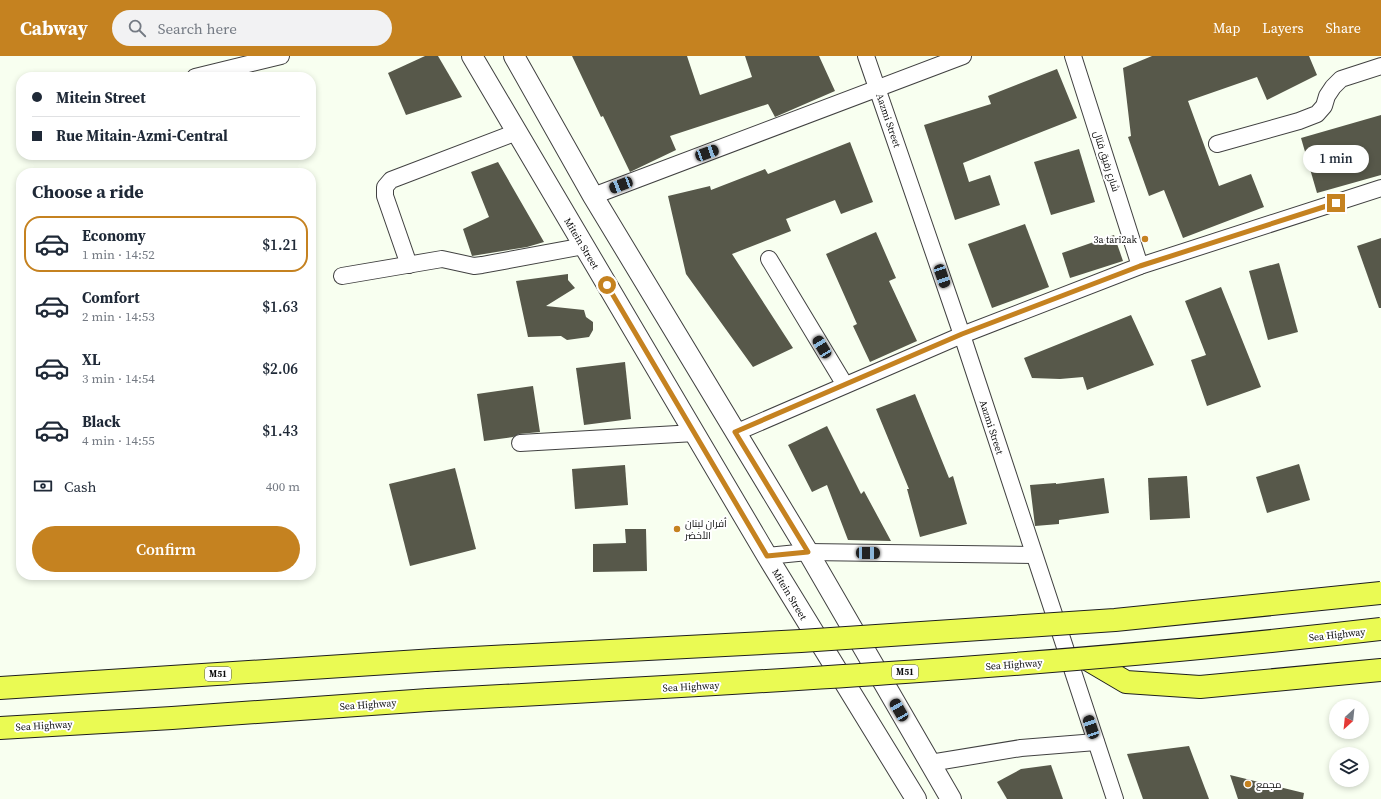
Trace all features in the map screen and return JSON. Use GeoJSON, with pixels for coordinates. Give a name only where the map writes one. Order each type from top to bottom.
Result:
{"type":"FeatureCollection","features":[{"type":"Feature","properties":{"kind":"highway","name":"M51"},"geometry":{"type":"LineString","coordinates":[[0,688],[435,660],[801,641],[1115,620],[1381,593]]}},
{"type":"Feature","properties":{"kind":"highway","name":"Sea Highway"},"geometry":{"type":"LineString","coordinates":[[0,728],[180,718],[428,700],[796,680],[1087,659],[1381,629]]}},
{"type":"Feature","properties":{"kind":"highway"},"geometry":{"type":"LineString","coordinates":[[1087,659],[1126,682],[1200,687],[1381,670]]}},
{"type":"Feature","properties":{"kind":"street"},"geometry":{"type":"LineString","coordinates":[[215,72],[281,56]]}},
{"type":"Feature","properties":{"kind":"street","name":"Mitein Street"},"geometry":{"type":"LineString","coordinates":[[472,56],[767,556],[916,799]]}},
{"type":"Feature","properties":{"kind":"street"},"geometry":{"type":"LineString","coordinates":[[514,56],[593,196],[808,552],[951,799]]}},
{"type":"Feature","properties":{"kind":"street","name":"Aazmi Street"},"geometry":{"type":"LineString","coordinates":[[866,56],[962,334],[1115,799]]}},
{"type":"Feature","properties":{"kind":"street"},"geometry":{"type":"LineString","coordinates":[[593,196],[963,56]]}},
{"type":"Feature","properties":{"kind":"street","name":"شارع رفيق فتال"},"geometry":{"type":"LineString","coordinates":[[1073,56],[1140,266]]}},
{"type":"Feature","properties":{"kind":"street"},"geometry":{"type":"LineString","coordinates":[[1217,144],[1299,121],[1317,114],[1324,106],[1333,87],[1341,78],[1381,66]]}},
{"type":"Feature","properties":{"kind":"street"},"geometry":{"type":"LineString","coordinates":[[410,264],[385,196],[385,186],[391,180],[517,132]]}},
{"type":"Feature","properties":{"kind":"street"},"geometry":{"type":"LineString","coordinates":[[735,432],[962,334],[1140,266],[1381,188]]}},
{"type":"Feature","properties":{"kind":"street"},"geometry":{"type":"LineString","coordinates":[[342,276],[442,259],[474,266],[584,246]]}},
{"type":"Feature","properties":{"kind":"street"},"geometry":{"type":"LineString","coordinates":[[769,259],[845,385]]}},
{"type":"Feature","properties":{"kind":"street"},"geometry":{"type":"LineString","coordinates":[[520,443],[695,433]]}},
{"type":"Feature","properties":{"kind":"street"},"geometry":{"type":"LineString","coordinates":[[767,556],[808,552],[1034,555]]}},
{"type":"Feature","properties":{"kind":"street"},"geometry":{"type":"LineString","coordinates":[[930,763],[1021,748],[1096,742]]}},
{"type":"Feature","properties":{"kind":"building"},"geometry":{"type":"Polygon","coordinates":[[[425,56],[438,56],[462,97],[406,115],[388,73],[425,56]]]}},
{"type":"Feature","properties":{"kind":"building"},"geometry":{"type":"Polygon","coordinates":[[[572,56],[687,56],[700,95],[752,77],[745,56],[819,56],[835,91],[775,117],[768,104],[670,136],[676,150],[630,172],[603,116],[601,117],[572,56]]]}},
{"type":"Feature","properties":{"kind":"building"},"geometry":{"type":"Polygon","coordinates":[[[1152,56],[1309,56],[1317,75],[1267,100],[1257,77],[1188,101],[1219,186],[1251,174],[1264,207],[1183,238],[1164,190],[1149,196],[1128,137],[1131,136],[1123,68],[1152,56]]]}},
{"type":"Feature","properties":{"kind":"building"},"geometry":{"type":"Polygon","coordinates":[[[1057,69],[1077,118],[963,163],[969,182],[990,175],[1000,205],[955,220],[924,125],[991,104],[988,96],[1057,69]]]}},
{"type":"Feature","properties":{"kind":"building"},"geometry":{"type":"Polygon","coordinates":[[[1381,115],[1381,175],[1317,193],[1301,138],[1381,115]]]}},
{"type":"Feature","properties":{"kind":"building"},"geometry":{"type":"Polygon","coordinates":[[[850,142],[873,202],[841,214],[835,200],[786,219],[791,231],[732,254],[793,348],[753,367],[686,274],[668,196],[710,186],[711,190],[765,169],[768,174],[850,142]]]}},
{"type":"Feature","properties":{"kind":"building"},"geometry":{"type":"Polygon","coordinates":[[[1079,149],[1095,202],[1051,215],[1034,162],[1079,149]]]}},
{"type":"Feature","properties":{"kind":"building"},"geometry":{"type":"Polygon","coordinates":[[[498,162],[544,242],[527,247],[472,256],[463,229],[489,217],[471,172],[498,162]]]}},
{"type":"Feature","properties":{"kind":"building"},"geometry":{"type":"Polygon","coordinates":[[[1025,224],[1049,287],[992,308],[968,244],[1025,224]]]}},
{"type":"Feature","properties":{"kind":"building"},"geometry":{"type":"Polygon","coordinates":[[[876,232],[896,278],[889,281],[917,341],[870,362],[853,326],[857,324],[826,254],[876,232]]]}},
{"type":"Feature","properties":{"kind":"building"},"geometry":{"type":"Polygon","coordinates":[[[1114,235],[1123,261],[1070,278],[1062,253],[1114,235]]]}},
{"type":"Feature","properties":{"kind":"building"},"geometry":{"type":"Polygon","coordinates":[[[1381,238],[1381,308],[1379,308],[1357,246],[1381,238]]]}},
{"type":"Feature","properties":{"kind":"building"},"geometry":{"type":"Polygon","coordinates":[[[1279,263],[1298,332],[1268,340],[1249,271],[1279,263]]]}},
{"type":"Feature","properties":{"kind":"building"},"geometry":{"type":"Polygon","coordinates":[[[568,274],[568,280],[575,288],[546,306],[584,310],[586,317],[593,322],[593,330],[589,337],[567,340],[561,336],[528,337],[516,281],[568,274]]]}},
{"type":"Feature","properties":{"kind":"building"},"geometry":{"type":"Polygon","coordinates":[[[1221,287],[1261,387],[1207,406],[1191,360],[1206,355],[1185,301],[1221,287]]]}},
{"type":"Feature","properties":{"kind":"building"},"geometry":{"type":"Polygon","coordinates":[[[1131,315],[1154,365],[1087,390],[1083,377],[1060,379],[1032,378],[1024,358],[1131,315]]]}},
{"type":"Feature","properties":{"kind":"building"},"geometry":{"type":"Polygon","coordinates":[[[625,362],[631,419],[584,425],[576,368],[625,362]]]}},
{"type":"Feature","properties":{"kind":"building"},"geometry":{"type":"Polygon","coordinates":[[[533,386],[540,432],[519,434],[513,437],[484,441],[477,394],[533,386]]]}},
{"type":"Feature","properties":{"kind":"building"},"geometry":{"type":"Polygon","coordinates":[[[915,394],[949,478],[953,476],[967,524],[920,537],[907,489],[909,489],[876,409],[915,394]]]}},
{"type":"Feature","properties":{"kind":"building"},"geometry":{"type":"Polygon","coordinates":[[[827,426],[861,494],[864,491],[891,541],[848,540],[827,485],[812,492],[788,445],[827,426]]]}},
{"type":"Feature","properties":{"kind":"building"},"geometry":{"type":"Polygon","coordinates":[[[1299,464],[1310,500],[1267,513],[1256,477],[1299,464]]]}},
{"type":"Feature","properties":{"kind":"building"},"geometry":{"type":"Polygon","coordinates":[[[625,465],[628,505],[575,509],[572,469],[625,465]]]}},
{"type":"Feature","properties":{"kind":"building"},"geometry":{"type":"Polygon","coordinates":[[[455,468],[476,549],[410,566],[389,484],[455,468]]]}},
{"type":"Feature","properties":{"kind":"building"},"geometry":{"type":"Polygon","coordinates":[[[1187,476],[1190,518],[1150,520],[1148,478],[1187,476]]]}},
{"type":"Feature","properties":{"kind":"building"},"geometry":{"type":"Polygon","coordinates":[[[1104,478],[1109,513],[1059,520],[1059,524],[1035,526],[1030,485],[1056,484],[1104,478]]]}},
{"type":"Feature","properties":{"kind":"building"},"geometry":{"type":"Polygon","coordinates":[[[625,529],[646,529],[647,571],[593,572],[593,544],[626,543],[625,529]]]}},
{"type":"Feature","properties":{"kind":"building"},"geometry":{"type":"Polygon","coordinates":[[[1189,746],[1209,799],[1143,799],[1127,754],[1189,746]]]}},
{"type":"Feature","properties":{"kind":"building"},"geometry":{"type":"Polygon","coordinates":[[[1051,765],[1063,799],[1007,799],[997,782],[1021,769],[1051,765]]]}},
{"type":"Feature","properties":{"kind":"building","name":"مجمع"},"geometry":{"type":"Polygon","coordinates":[[[1230,775],[1304,793],[1303,799],[1238,799],[1230,775]]]}},
{"type":"Feature","properties":{"kind":"place","name":"3a tari2ak"},"geometry":{"type":"Point","coordinates":[1145,239]}},
{"type":"Feature","properties":{"kind":"place","name":"أفران لبنان الأخضر"},"geometry":{"type":"Point","coordinates":[677,529]}},
{"type":"Feature","properties":{"kind":"place","name":"مجمع"},"geometry":{"type":"Point","coordinates":[1248,784]}},
{"type":"Feature","properties":{"kind":"route"},"geometry":{"type":"LineString","coordinates":[[607,285],[767,556],[808,552],[735,432],[962,334],[1140,266],[1336,203]]}}]}
